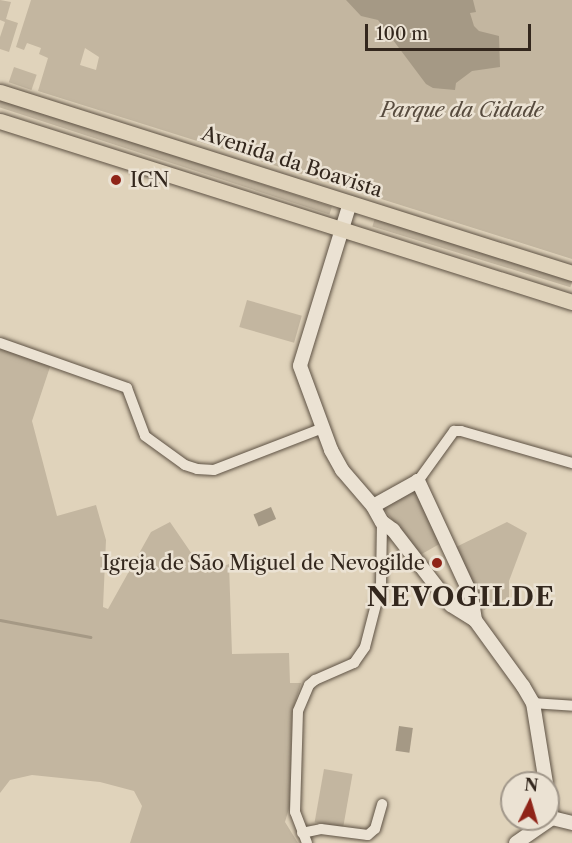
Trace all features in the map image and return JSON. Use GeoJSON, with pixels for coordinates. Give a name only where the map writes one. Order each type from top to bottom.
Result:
{"type":"FeatureCollection","features":[{"type":"Feature","properties":{"kind":"main road","name":"Avenida da Boavista"},"geometry":{"type":"LineString","coordinates":[[0,92],[572,273]]}},
{"type":"Feature","properties":{"kind":"main road"},"geometry":{"type":"LineString","coordinates":[[0,122],[572,302]]}},
{"type":"Feature","properties":{"kind":"street"},"geometry":{"type":"LineString","coordinates":[[350,203],[300,366],[322,428],[342,470],[373,506],[382,522],[393,530],[451,605],[475,620],[533,703],[544,771]]}},
{"type":"Feature","properties":{"kind":"street"},"geometry":{"type":"LineString","coordinates":[[0,343],[127,388],[145,436],[185,465],[197,469],[214,470],[322,428]]}},
{"type":"Feature","properties":{"kind":"street"},"geometry":{"type":"LineString","coordinates":[[373,506],[418,481],[454,431],[461,430],[572,463]]}},
{"type":"Feature","properties":{"kind":"street"},"geometry":{"type":"LineString","coordinates":[[418,481],[471,595],[475,620]]}},
{"type":"Feature","properties":{"kind":"street"},"geometry":{"type":"LineString","coordinates":[[382,522],[381,585],[365,647],[354,663],[309,685],[298,711],[295,812],[304,838],[321,829],[368,835],[375,829],[382,804]]}},
{"type":"Feature","properties":{"kind":"street"},"geometry":{"type":"LineString","coordinates":[[533,703],[572,706]]}},
{"type":"Feature","properties":{"kind":"street"},"geometry":{"type":"LineString","coordinates":[[516,843],[533,831]]}},
{"type":"Feature","properties":{"kind":"green space"},"geometry":{"type":"Polygon","coordinates":[[[0,0],[11,2],[6,19],[18,23],[9,52],[0,49],[0,37],[5,22],[0,20],[0,0]]]}},
{"type":"Feature","properties":{"kind":"green space","name":"Parque da Cidade"},"geometry":{"type":"Polygon","coordinates":[[[31,0],[572,0],[572,259],[38,91],[48,58],[39,54],[41,48],[27,43],[24,50],[16,47],[31,0]],[[85,48],[80,65],[96,70],[99,57],[85,48]]]}},
{"type":"Feature","properties":{"kind":"green space"},"geometry":{"type":"Polygon","coordinates":[[[14,67],[37,75],[31,90],[9,82],[14,67]]]}},
{"type":"Feature","properties":{"kind":"green space"},"geometry":{"type":"Polygon","coordinates":[[[0,99],[332,207],[329,214],[0,107],[0,99]]]}},
{"type":"Feature","properties":{"kind":"green space"},"geometry":{"type":"Polygon","coordinates":[[[375,218],[572,278],[570,287],[372,227],[375,218]]]}},
{"type":"Feature","properties":{"kind":"green space"},"geometry":{"type":"Polygon","coordinates":[[[247,300],[302,316],[294,343],[239,327],[247,300]]]}},
{"type":"Feature","properties":{"kind":"green space"},"geometry":{"type":"Polygon","coordinates":[[[0,345],[52,361],[32,421],[57,516],[96,505],[106,540],[103,607],[108,609],[151,532],[170,522],[205,573],[229,564],[232,654],[289,653],[290,683],[301,683],[292,713],[290,805],[285,822],[298,843],[130,843],[142,806],[134,791],[100,782],[32,775],[10,780],[0,793],[0,345]]]}},
{"type":"Feature","properties":{"kind":"green space"},"geometry":{"type":"Polygon","coordinates":[[[416,485],[443,542],[420,555],[380,504],[416,485]]]}},
{"type":"Feature","properties":{"kind":"green space"},"geometry":{"type":"Polygon","coordinates":[[[507,522],[527,533],[509,581],[509,597],[484,610],[454,548],[507,522]]]}},
{"type":"Feature","properties":{"kind":"green space"},"geometry":{"type":"Polygon","coordinates":[[[324,769],[353,774],[343,827],[315,822],[324,769]]]}},
{"type":"Feature","properties":{"kind":"shaded area"},"geometry":{"type":"Polygon","coordinates":[[[346,0],[473,0],[476,12],[470,13],[474,26],[479,31],[499,36],[500,67],[472,71],[456,83],[455,90],[433,88],[426,84],[378,20],[361,16],[346,0]]]}},
{"type":"Feature","properties":{"kind":"shaded area"},"geometry":{"type":"Polygon","coordinates":[[[271,507],[276,519],[259,526],[254,514],[271,507]]]}},
{"type":"Feature","properties":{"kind":"shaded area"},"geometry":{"type":"Polygon","coordinates":[[[399,726],[413,728],[409,753],[396,751],[399,726]]]}},
{"type":"Feature","properties":{"kind":"waterway"},"geometry":{"type":"LineString","coordinates":[[0,620],[90,637]]}},
{"type":"Feature","properties":{"kind":"place","name":"ICN"},"geometry":{"type":"Point","coordinates":[116,180]}},
{"type":"Feature","properties":{"kind":"place","name":"Igreja de São Miguel de Nevogilde"},"geometry":{"type":"Point","coordinates":[437,563]}},
{"type":"Feature","properties":{"kind":"district","name":"NEVOGILDE"},"geometry":{"type":"Point","coordinates":[461,598]}}]}
